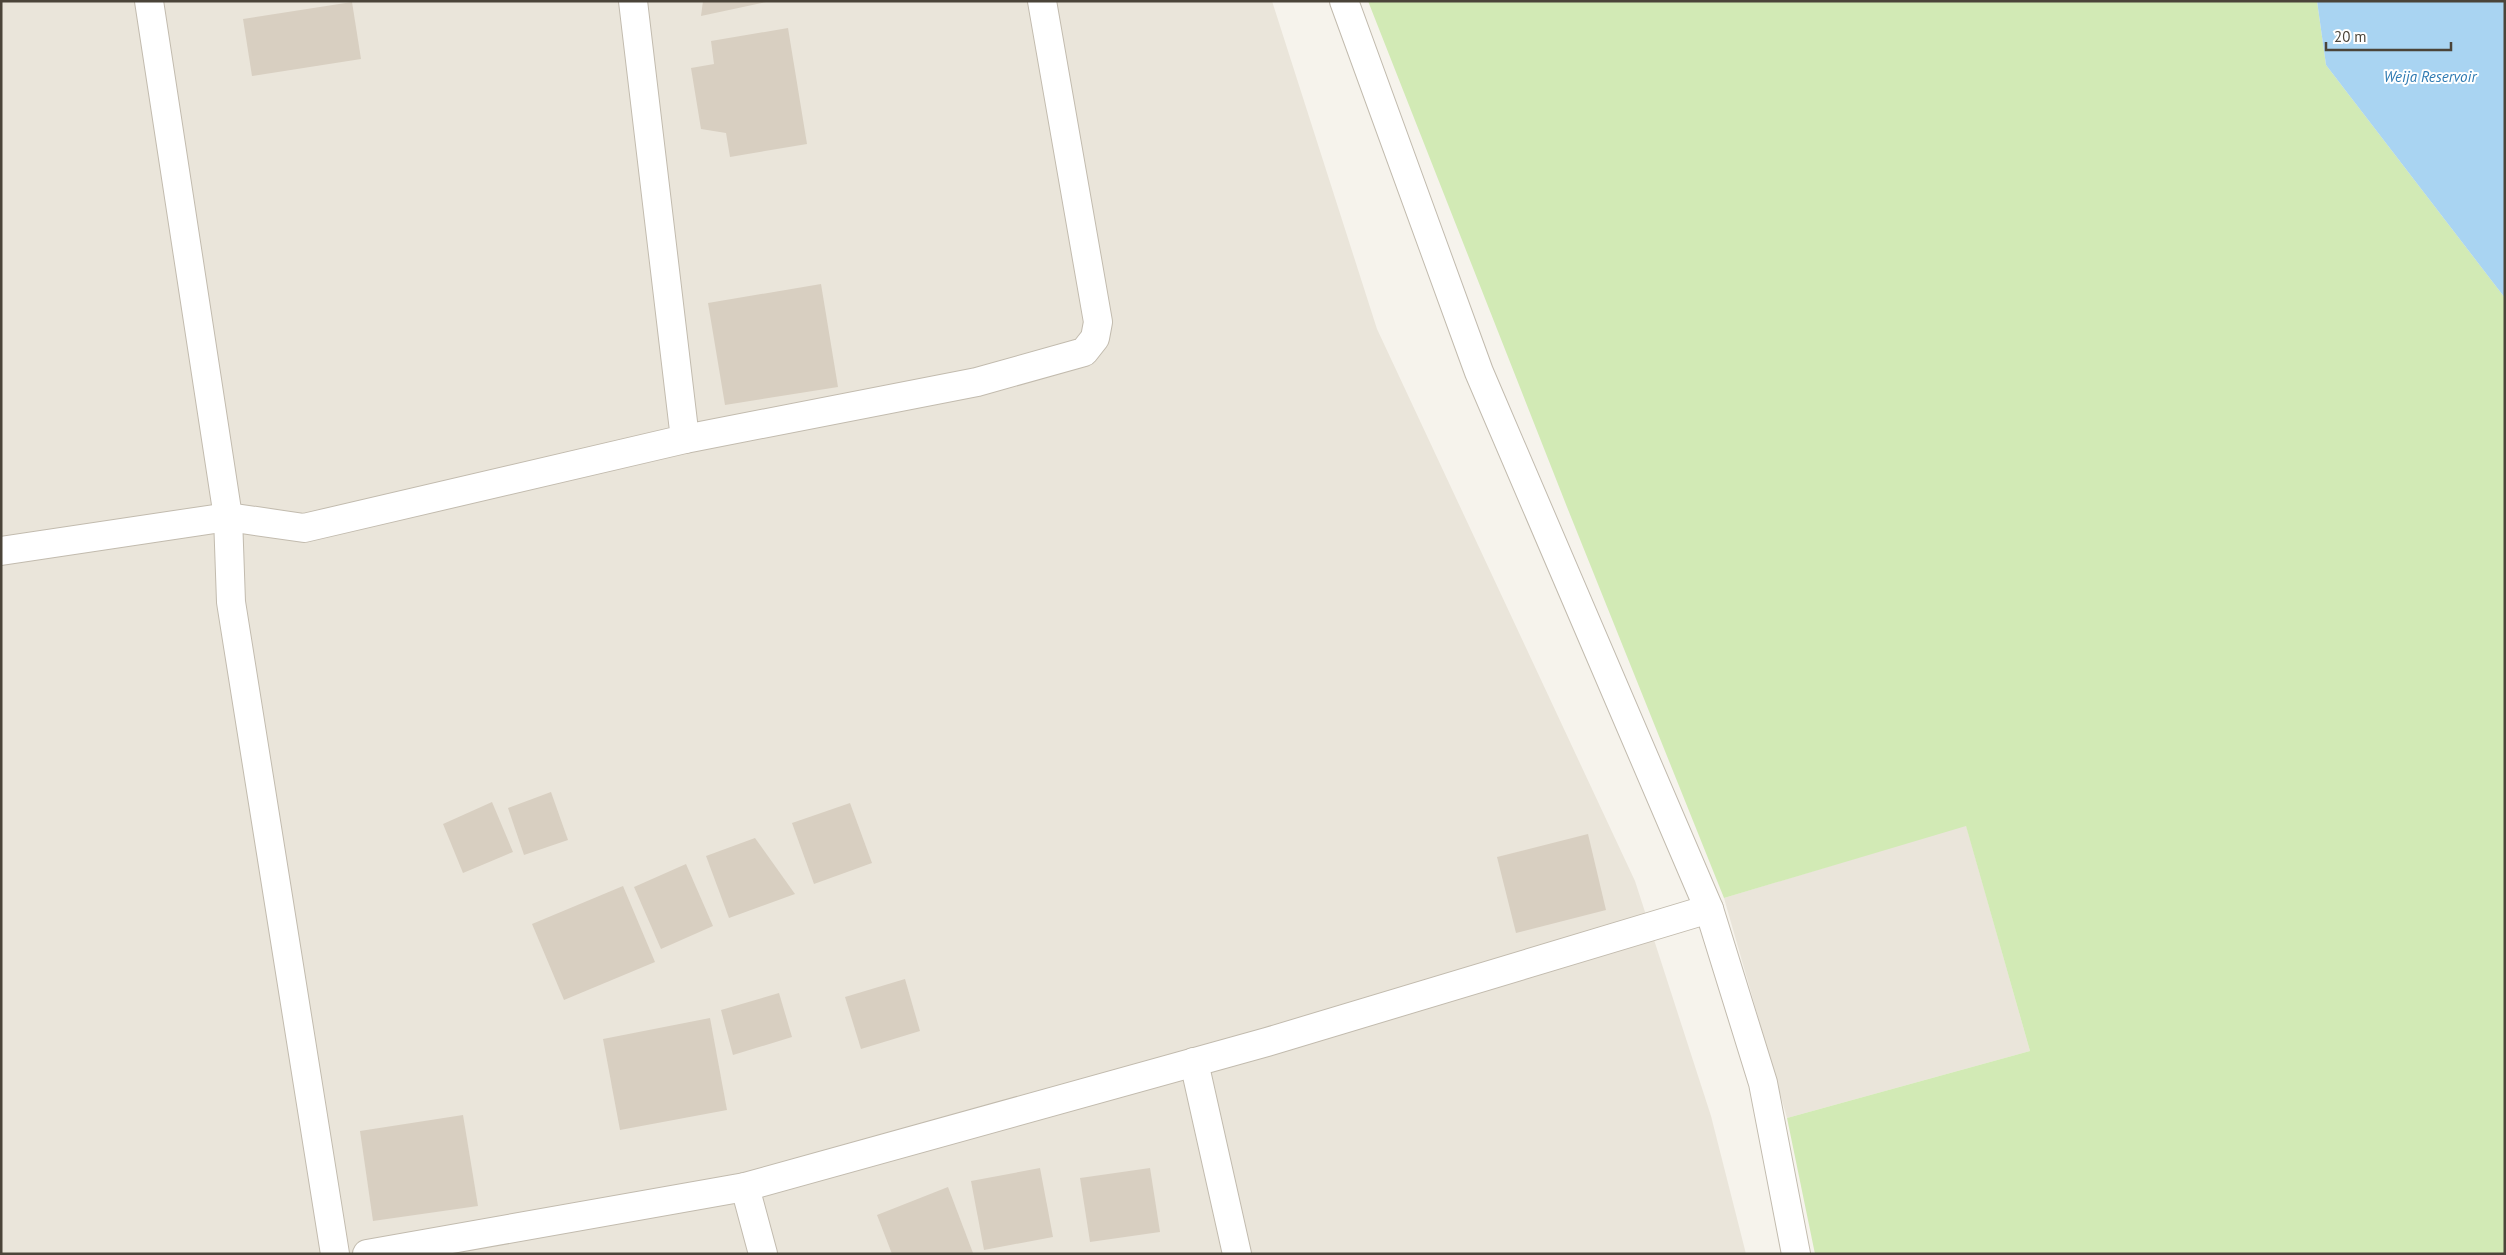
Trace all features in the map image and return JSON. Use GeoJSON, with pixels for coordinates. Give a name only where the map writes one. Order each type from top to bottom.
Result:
{"type":"FeatureCollection","features":[{"type":"Feature","properties":{"kind":"street"},"geometry":{"type":"LineString","coordinates":[[149,1],[228,517],[230,602],[335,1254]]}},
{"type":"Feature","properties":{"kind":"street"},"geometry":{"type":"LineString","coordinates":[[634,1],[686,439]]}},
{"type":"Feature","properties":{"kind":"street"},"geometry":{"type":"LineString","coordinates":[[1,551],[228,517],[304,528],[686,439],[977,382],[1084,352],[1095,338],[1098,322],[1042,1]]}},
{"type":"Feature","properties":{"kind":"street"},"geometry":{"type":"LineString","coordinates":[[1344,1],[1479,372],[1709,909],[1763,1082],[1796,1254]]}},
{"type":"Feature","properties":{"kind":"street"},"geometry":{"type":"LineString","coordinates":[[368,1254],[745,1187],[1286,1036],[1709,909]]}},
{"type":"Feature","properties":{"kind":"street"},"geometry":{"type":"LineString","coordinates":[[1194,1062],[1237,1254]]}},
{"type":"Feature","properties":{"kind":"street"},"geometry":{"type":"LineString","coordinates":[[745,1187],[764,1254]]}},
{"type":"Feature","properties":{"kind":"shaded area"},"geometry":{"type":"Polygon","coordinates":[[[1,1],[1272,1],[1377,329],[1635,881],[1711,1116],[1746,1254],[1,1254],[1,1]]]}},
{"type":"Feature","properties":{"kind":"shaded area"},"geometry":{"type":"Polygon","coordinates":[[[1966,825],[2030,1051],[1787,1118],[1724,898],[1966,825]]]}},
{"type":"Feature","properties":{"kind":"green space"},"geometry":{"type":"Polygon","coordinates":[[[1368,1],[2317,1],[2326,65],[2505,298],[2505,1254],[1815,1254],[1787,1118],[2030,1051],[1966,826],[1724,898],[1567,507],[1368,1]]]}},
{"type":"Feature","properties":{"kind":"water","name":"Weija Reservoir"},"geometry":{"type":"Polygon","coordinates":[[[2317,1],[2505,1],[2505,298],[2326,65],[2317,1]]]}},
{"type":"Feature","properties":{"kind":"building"},"geometry":{"type":"Polygon","coordinates":[[[703,1],[766,1],[766,2],[701,16],[703,1]]]}},
{"type":"Feature","properties":{"kind":"building"},"geometry":{"type":"Polygon","coordinates":[[[352,2],[361,59],[252,76],[243,19],[352,2]]]}},
{"type":"Feature","properties":{"kind":"building"},"geometry":{"type":"Polygon","coordinates":[[[788,28],[807,144],[730,157],[726,133],[701,129],[691,68],[714,64],[711,41],[788,28]]]}},
{"type":"Feature","properties":{"kind":"building"},"geometry":{"type":"Polygon","coordinates":[[[821,284],[838,387],[725,405],[708,303],[821,284]]]}},
{"type":"Feature","properties":{"kind":"building"},"geometry":{"type":"Polygon","coordinates":[[[551,792],[568,840],[524,855],[508,808],[551,792]]]}},
{"type":"Feature","properties":{"kind":"building"},"geometry":{"type":"Polygon","coordinates":[[[492,802],[513,852],[463,873],[443,824],[492,802]]]}},
{"type":"Feature","properties":{"kind":"building"},"geometry":{"type":"Polygon","coordinates":[[[850,803],[872,863],[814,884],[792,823],[850,803]]]}},
{"type":"Feature","properties":{"kind":"building"},"geometry":{"type":"Polygon","coordinates":[[[1588,834],[1606,910],[1516,933],[1497,857],[1588,834]]]}},
{"type":"Feature","properties":{"kind":"building"},"geometry":{"type":"Polygon","coordinates":[[[755,838],[795,894],[729,918],[706,856],[755,838]]]}},
{"type":"Feature","properties":{"kind":"building"},"geometry":{"type":"Polygon","coordinates":[[[686,864],[713,926],[661,949],[634,887],[686,864]]]}},
{"type":"Feature","properties":{"kind":"building"},"geometry":{"type":"Polygon","coordinates":[[[623,886],[655,962],[564,1000],[532,924],[623,886]]]}},
{"type":"Feature","properties":{"kind":"building"},"geometry":{"type":"Polygon","coordinates":[[[905,979],[920,1031],[861,1049],[845,997],[905,979]]]}},
{"type":"Feature","properties":{"kind":"building"},"geometry":{"type":"Polygon","coordinates":[[[779,993],[792,1037],[733,1055],[721,1010],[779,993]]]}},
{"type":"Feature","properties":{"kind":"building"},"geometry":{"type":"Polygon","coordinates":[[[710,1018],[727,1110],[620,1130],[603,1039],[710,1018]]]}},
{"type":"Feature","properties":{"kind":"building"},"geometry":{"type":"Polygon","coordinates":[[[463,1115],[478,1206],[373,1221],[360,1131],[463,1115]]]}},
{"type":"Feature","properties":{"kind":"building"},"geometry":{"type":"Polygon","coordinates":[[[1040,1168],[1053,1237],[984,1250],[971,1181],[1040,1168]]]}},
{"type":"Feature","properties":{"kind":"building"},"geometry":{"type":"Polygon","coordinates":[[[1150,1168],[1160,1232],[1090,1242],[1080,1178],[1150,1168]]]}},
{"type":"Feature","properties":{"kind":"building"},"geometry":{"type":"Polygon","coordinates":[[[948,1187],[973,1253],[892,1254],[877,1215],[948,1187]]]}}]}
